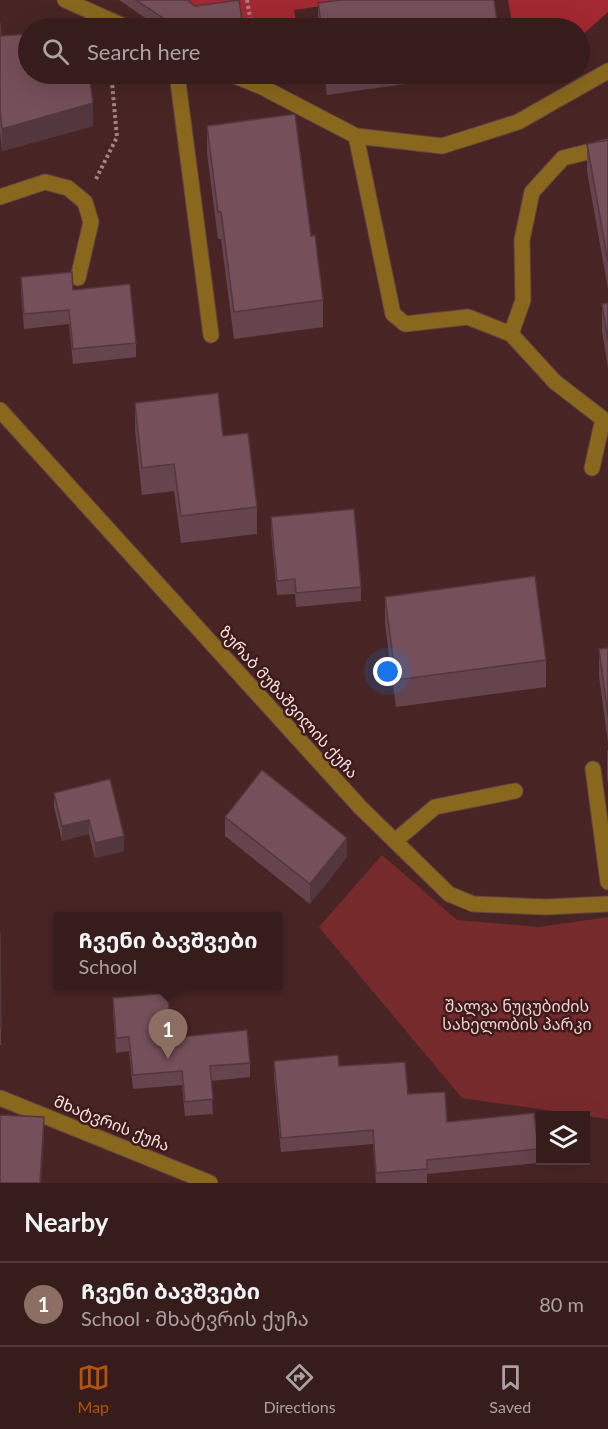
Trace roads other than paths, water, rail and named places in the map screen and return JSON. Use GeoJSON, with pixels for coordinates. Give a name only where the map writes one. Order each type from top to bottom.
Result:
{"type":"FeatureCollection","features":[{"type":"Feature","properties":{"kind":"street"},"geometry":{"type":"LineString","coordinates":[[65,0],[106,18]]}},
{"type":"Feature","properties":{"kind":"street"},"geometry":{"type":"LineString","coordinates":[[590,81],[608,71]]}},
{"type":"Feature","properties":{"kind":"street"},"geometry":{"type":"LineString","coordinates":[[178,84],[211,335]]}},
{"type":"Feature","properties":{"kind":"street"},"geometry":{"type":"LineString","coordinates":[[255,84],[356,136],[442,146],[519,122],[585,84]]}},
{"type":"Feature","properties":{"kind":"street"},"geometry":{"type":"LineString","coordinates":[[356,136],[393,314],[405,324],[468,317],[511,334],[555,382],[603,418],[592,468]]}},
{"type":"Feature","properties":{"kind":"street"},"geometry":{"type":"LineString","coordinates":[[511,334],[523,300],[522,240],[532,192],[563,158],[608,147]]}},
{"type":"Feature","properties":{"kind":"street"},"geometry":{"type":"LineString","coordinates":[[0,197],[45,182],[68,189],[85,202],[91,222],[78,278]]}},
{"type":"Feature","properties":{"kind":"street","name":"ზურაბ მუზაშვილის ქუჩა"},"geometry":{"type":"LineString","coordinates":[[0,410],[360,807],[449,894],[473,904],[546,907],[608,904]]}},
{"type":"Feature","properties":{"kind":"street"},"geometry":{"type":"LineString","coordinates":[[593,769],[608,882]]}},
{"type":"Feature","properties":{"kind":"street"},"geometry":{"type":"LineString","coordinates":[[395,841],[435,807],[515,791]]}},
{"type":"Feature","properties":{"kind":"street","name":"მხატვრის ქუჩა"},"geometry":{"type":"LineString","coordinates":[[0,1098],[210,1183]]}},
{"type":"Feature","properties":{"kind":"place","name":"Ჩვენი ბავშვები"},"geometry":{"type":"Point","coordinates":[168,1059]}},
{"type":"Feature","properties":{"kind":"park label","name":"შალვა ნუცუბიძის სახელობის პარკი"},"geometry":{"type":"Point","coordinates":[517,1015]}}]}
